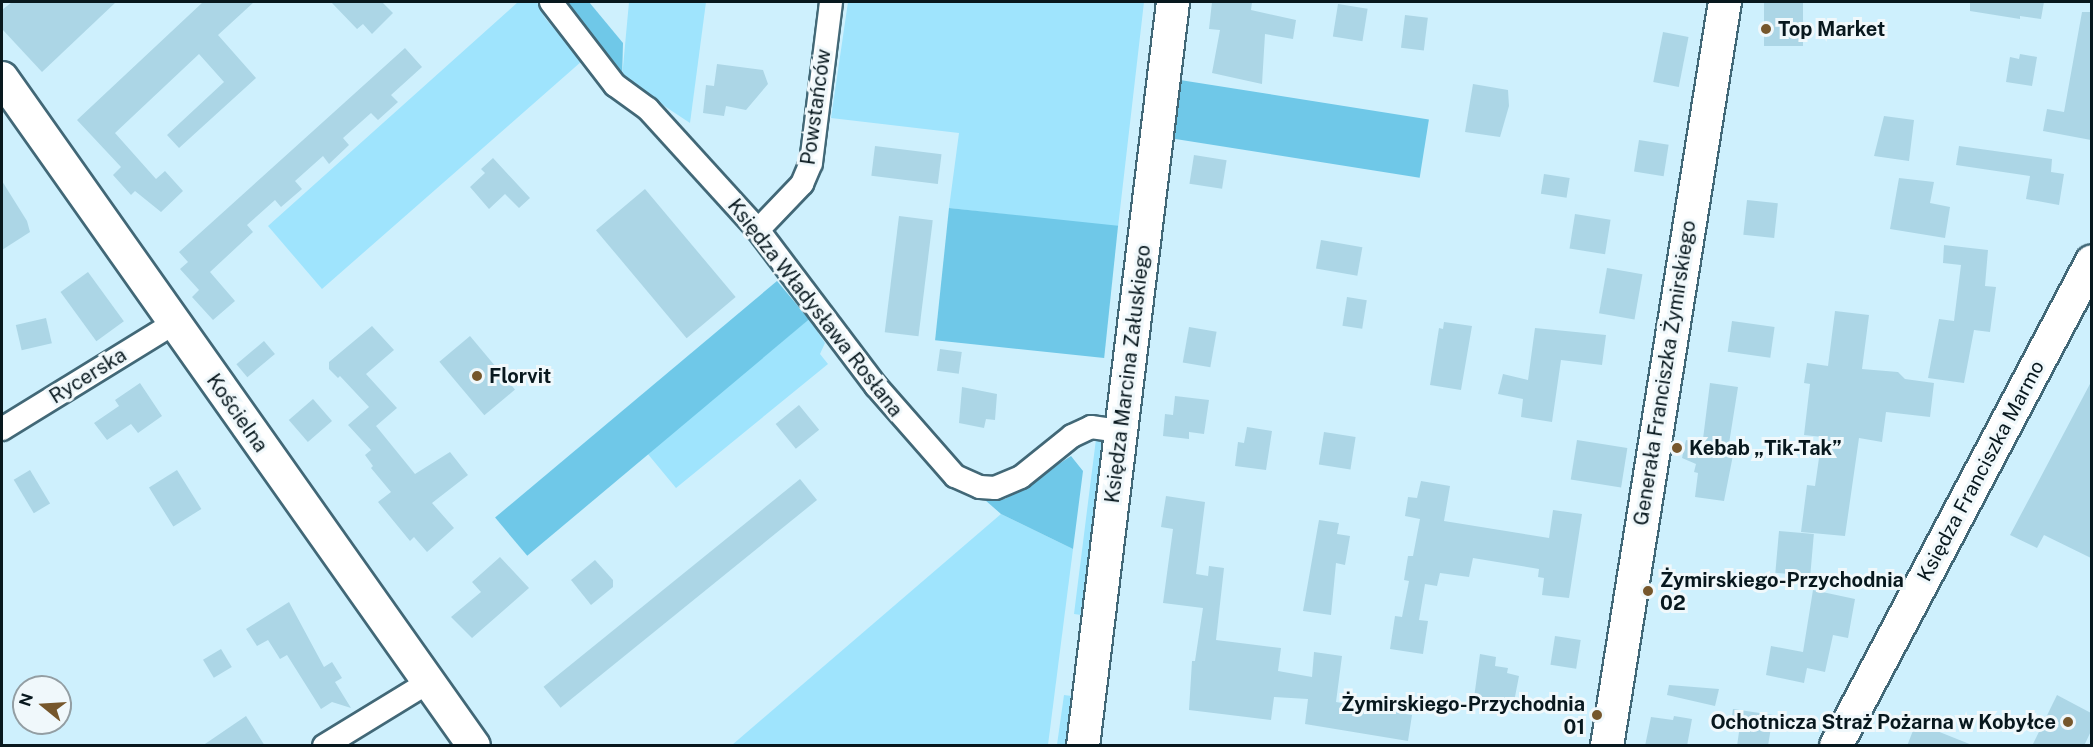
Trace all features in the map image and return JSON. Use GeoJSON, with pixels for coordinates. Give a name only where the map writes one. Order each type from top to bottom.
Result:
{"type":"FeatureCollection","features":[{"type":"Feature","properties":{"kind":"street","name":"Księdza Władysława Rosłana"},"geometry":{"type":"LineString","coordinates":[[551,2],[615,85],[648,110],[758,230],[876,386],[955,476],[980,487],[995,488],[1021,477],[1072,436],[1091,427],[1121,431]]}},
{"type":"Feature","properties":{"kind":"street","name":"Powstańców"},"geometry":{"type":"LineString","coordinates":[[758,230],[802,184],[811,164],[831,2]]}},
{"type":"Feature","properties":{"kind":"street","name":"Księdza Marcina Załuskiego"},"geometry":{"type":"LineString","coordinates":[[1083,746],[1173,2]]}},
{"type":"Feature","properties":{"kind":"street","name":"Generała Franciszka Żymirskiego"},"geometry":{"type":"LineString","coordinates":[[1607,746],[1725,2]]}},
{"type":"Feature","properties":{"kind":"street","name":"Kościelna"},"geometry":{"type":"LineString","coordinates":[[2,78],[427,683],[474,746]]}},
{"type":"Feature","properties":{"kind":"street","name":"Księdza Franciszka Marmo"},"geometry":{"type":"LineString","coordinates":[[1836,746],[2091,261]]}},
{"type":"Feature","properties":{"kind":"street","name":"Rycerska"},"geometry":{"type":"LineString","coordinates":[[2,429],[174,323]]}},
{"type":"Feature","properties":{"kind":"street"},"geometry":{"type":"LineString","coordinates":[[324,746],[427,683]]}},
{"type":"Feature","properties":{"kind":"shaded area"},"geometry":{"type":"Polygon","coordinates":[[[518,2],[537,2],[545,18],[582,61],[322,289],[268,226],[518,2]]]}},
{"type":"Feature","properties":{"kind":"shaded area"},"geometry":{"type":"Polygon","coordinates":[[[566,2],[589,2],[623,43],[622,78],[566,2]]]}},
{"type":"Feature","properties":{"kind":"shaded area"},"geometry":{"type":"Polygon","coordinates":[[[629,2],[706,2],[690,123],[622,78],[629,2]]]}},
{"type":"Feature","properties":{"kind":"shaded area"},"geometry":{"type":"Polygon","coordinates":[[[848,2],[1144,2],[1118,227],[949,208],[959,133],[831,118],[848,2]]]}},
{"type":"Feature","properties":{"kind":"shaded area"},"geometry":{"type":"Polygon","coordinates":[[[1180,80],[1429,119],[1420,178],[1171,138],[1180,80]]]}},
{"type":"Feature","properties":{"kind":"shaded area"},"geometry":{"type":"Polygon","coordinates":[[[949,208],[1118,226],[1104,358],[935,340],[949,208]]]}},
{"type":"Feature","properties":{"kind":"shaded area"},"geometry":{"type":"Polygon","coordinates":[[[777,281],[809,319],[527,556],[495,518],[777,281]]]}},
{"type":"Feature","properties":{"kind":"shaded area"},"geometry":{"type":"Polygon","coordinates":[[[809,319],[825,343],[820,354],[828,364],[676,488],[647,453],[809,319]]]}},
{"type":"Feature","properties":{"kind":"shaded area"},"geometry":{"type":"Polygon","coordinates":[[[1096,439],[1105,445],[1089,616],[1074,614],[1096,439]]]}},
{"type":"Feature","properties":{"kind":"shaded area"},"geometry":{"type":"Polygon","coordinates":[[[1071,456],[1083,471],[1073,549],[1001,514],[985,500],[1005,499],[1071,456]]]}},
{"type":"Feature","properties":{"kind":"shaded area"},"geometry":{"type":"Polygon","coordinates":[[[1001,514],[1073,549],[1048,745],[732,745],[1001,514]]]}},
{"type":"Feature","properties":{"kind":"shaded area"},"geometry":{"type":"Polygon","coordinates":[[[1064,695],[1079,697],[1072,746],[1057,746],[1064,695]]]}},
{"type":"Feature","properties":{"kind":"building"},"geometry":{"type":"Polygon","coordinates":[[[12,2],[116,2],[42,72],[2,29],[2,10],[12,2]]]}},
{"type":"Feature","properties":{"kind":"building"},"geometry":{"type":"Polygon","coordinates":[[[203,2],[254,2],[218,35],[256,78],[179,148],[167,135],[224,82],[199,54],[115,133],[156,179],[165,171],[183,191],[161,212],[135,191],[131,195],[113,175],[121,167],[77,120],[203,2]]]}},
{"type":"Feature","properties":{"kind":"building"},"geometry":{"type":"Polygon","coordinates":[[[331,2],[382,2],[393,13],[372,34],[363,24],[357,29],[331,2]]]}},
{"type":"Feature","properties":{"kind":"building"},"geometry":{"type":"Polygon","coordinates":[[[1212,2],[1252,2],[1251,10],[1296,20],[1293,39],[1265,34],[1262,84],[1212,73],[1220,30],[1209,29],[1212,2]]]}},
{"type":"Feature","properties":{"kind":"building"},"geometry":{"type":"Polygon","coordinates":[[[1764,2],[1803,2],[1803,46],[1764,46],[1764,2]]]}},
{"type":"Feature","properties":{"kind":"building"},"geometry":{"type":"Polygon","coordinates":[[[1970,2],[2044,2],[2041,19],[2020,16],[2020,19],[1970,11],[1970,2]]]}},
{"type":"Feature","properties":{"kind":"building"},"geometry":{"type":"Polygon","coordinates":[[[1338,4],[1368,9],[1362,41],[1333,37],[1338,4]]]}},
{"type":"Feature","properties":{"kind":"building"},"geometry":{"type":"Polygon","coordinates":[[[2082,12],[2091,12],[2091,140],[2043,131],[2047,109],[2064,112],[2082,12]]]}},
{"type":"Feature","properties":{"kind":"building"},"geometry":{"type":"Polygon","coordinates":[[[1405,15],[1428,18],[1424,51],[1401,48],[1405,15]]]}},
{"type":"Feature","properties":{"kind":"building"},"geometry":{"type":"Polygon","coordinates":[[[1663,32],[1689,37],[1679,87],[1653,82],[1663,32]]]}},
{"type":"Feature","properties":{"kind":"building"},"geometry":{"type":"Polygon","coordinates":[[[405,48],[422,67],[391,95],[398,102],[378,120],[371,113],[343,138],[349,145],[329,164],[323,156],[295,181],[302,189],[281,207],[275,200],[247,225],[253,232],[210,272],[235,301],[213,320],[192,297],[199,290],[180,269],[188,262],[179,252],[405,48]]]}},
{"type":"Feature","properties":{"kind":"building"},"geometry":{"type":"Polygon","coordinates":[[[2020,54],[2037,57],[2032,86],[2006,82],[2010,57],[2019,59],[2020,54]]]}},
{"type":"Feature","properties":{"kind":"building"},"geometry":{"type":"Polygon","coordinates":[[[717,64],[763,70],[768,84],[746,110],[726,106],[724,116],[703,113],[706,85],[714,86],[717,64]]]}},
{"type":"Feature","properties":{"kind":"building"},"geometry":{"type":"Polygon","coordinates":[[[1473,84],[1508,90],[1509,106],[1500,137],[1465,132],[1473,84]]]}},
{"type":"Feature","properties":{"kind":"building"},"geometry":{"type":"Polygon","coordinates":[[[1884,116],[1914,120],[1909,161],[1874,156],[1884,116]]]}},
{"type":"Feature","properties":{"kind":"building"},"geometry":{"type":"Polygon","coordinates":[[[1639,140],[1669,145],[1664,176],[1634,172],[1639,140]]]}},
{"type":"Feature","properties":{"kind":"building"},"geometry":{"type":"Polygon","coordinates":[[[875,146],[942,154],[938,184],[871,176],[875,146]]]}},
{"type":"Feature","properties":{"kind":"building"},"geometry":{"type":"Polygon","coordinates":[[[1959,146],[2052,159],[2051,172],[2064,174],[2059,205],[2026,199],[2030,176],[1956,165],[1959,146]]]}},
{"type":"Feature","properties":{"kind":"building"},"geometry":{"type":"Polygon","coordinates":[[[1194,155],[1227,160],[1222,189],[1189,184],[1194,155]]]}},
{"type":"Feature","properties":{"kind":"building"},"geometry":{"type":"Polygon","coordinates":[[[493,158],[530,198],[519,208],[505,194],[489,209],[470,187],[485,173],[481,169],[493,158]]]}},
{"type":"Feature","properties":{"kind":"building"},"geometry":{"type":"Polygon","coordinates":[[[1544,174],[1570,178],[1567,198],[1541,194],[1544,174]]]}},
{"type":"Feature","properties":{"kind":"building"},"geometry":{"type":"Polygon","coordinates":[[[1899,178],[1934,182],[1930,203],[1950,207],[1945,238],[1890,229],[1899,178]]]}},
{"type":"Feature","properties":{"kind":"building"},"geometry":{"type":"Polygon","coordinates":[[[2,181],[27,221],[30,232],[2,250],[2,181]]]}},
{"type":"Feature","properties":{"kind":"building"},"geometry":{"type":"Polygon","coordinates":[[[645,189],[736,297],[687,338],[596,230],[645,189]]]}},
{"type":"Feature","properties":{"kind":"building"},"geometry":{"type":"Polygon","coordinates":[[[1747,200],[1778,203],[1774,238],[1743,235],[1747,200]]]}},
{"type":"Feature","properties":{"kind":"building"},"geometry":{"type":"Polygon","coordinates":[[[1575,214],[1611,220],[1605,254],[1570,249],[1575,214]]]}},
{"type":"Feature","properties":{"kind":"building"},"geometry":{"type":"Polygon","coordinates":[[[899,216],[933,220],[918,336],[885,332],[899,216]]]}},
{"type":"Feature","properties":{"kind":"building"},"geometry":{"type":"Polygon","coordinates":[[[1321,240],[1362,247],[1357,276],[1316,269],[1321,240]]]}},
{"type":"Feature","properties":{"kind":"building"},"geometry":{"type":"Polygon","coordinates":[[[1944,245],[1988,250],[1985,286],[1996,287],[1990,332],[1974,330],[1964,383],[1928,378],[1939,319],[1954,321],[1961,265],[1943,263],[1944,245]]]}},
{"type":"Feature","properties":{"kind":"building"},"geometry":{"type":"Polygon","coordinates":[[[1607,268],[1642,274],[1634,320],[1599,313],[1607,268]]]}},
{"type":"Feature","properties":{"kind":"building"},"geometry":{"type":"Polygon","coordinates":[[[88,272],[124,321],[96,341],[60,292],[88,272]]]}},
{"type":"Feature","properties":{"kind":"building"},"geometry":{"type":"Polygon","coordinates":[[[1347,297],[1367,300],[1362,329],[1342,326],[1347,297]]]}},
{"type":"Feature","properties":{"kind":"building"},"geometry":{"type":"Polygon","coordinates":[[[1835,311],[1869,315],[1862,369],[1898,372],[1905,379],[1934,383],[1930,417],[1886,412],[1882,442],[1859,438],[1845,536],[1801,532],[1807,485],[1815,486],[1822,437],[1804,435],[1810,384],[1804,383],[1807,363],[1828,366],[1835,311]]]}},
{"type":"Feature","properties":{"kind":"building"},"geometry":{"type":"Polygon","coordinates":[[[46,318],[52,343],[22,350],[16,325],[46,318]]]}},
{"type":"Feature","properties":{"kind":"building"},"geometry":{"type":"Polygon","coordinates":[[[1732,321],[1775,327],[1770,358],[1728,352],[1732,321]]]}},
{"type":"Feature","properties":{"kind":"building"},"geometry":{"type":"Polygon","coordinates":[[[1444,322],[1472,326],[1461,390],[1430,385],[1439,328],[1443,329],[1444,322]]]}},
{"type":"Feature","properties":{"kind":"building"},"geometry":{"type":"Polygon","coordinates":[[[372,326],[394,350],[366,374],[397,408],[376,426],[415,474],[450,452],[468,475],[432,503],[454,528],[427,552],[414,537],[410,541],[378,502],[391,492],[371,468],[373,466],[365,455],[371,450],[348,425],[369,407],[340,376],[338,378],[329,369],[329,362],[372,326]]]}},
{"type":"Feature","properties":{"kind":"building"},"geometry":{"type":"Polygon","coordinates":[[[1189,327],[1217,332],[1210,367],[1183,362],[1189,327]]]}},
{"type":"Feature","properties":{"kind":"building"},"geometry":{"type":"Polygon","coordinates":[[[1535,328],[1606,335],[1602,365],[1561,360],[1552,422],[1521,417],[1523,399],[1498,394],[1503,374],[1528,380],[1535,328]]]}},
{"type":"Feature","properties":{"kind":"building","name":"Florvit"},"geometry":{"type":"Polygon","coordinates":[[[470,336],[515,390],[484,415],[439,362],[470,336]]]}},
{"type":"Feature","properties":{"kind":"building"},"geometry":{"type":"Polygon","coordinates":[[[264,341],[275,354],[247,377],[236,364],[264,341]]]}},
{"type":"Feature","properties":{"kind":"building"},"geometry":{"type":"Polygon","coordinates":[[[940,349],[962,352],[959,374],[937,371],[940,349]]]}},
{"type":"Feature","properties":{"kind":"building"},"geometry":{"type":"Polygon","coordinates":[[[2091,382],[2091,558],[2044,535],[2037,548],[2010,535],[2091,382]]]}},
{"type":"Feature","properties":{"kind":"building"},"geometry":{"type":"Polygon","coordinates":[[[140,383],[162,416],[138,433],[131,424],[107,440],[94,423],[119,406],[115,400],[140,383]]]}},
{"type":"Feature","properties":{"kind":"building"},"geometry":{"type":"Polygon","coordinates":[[[1710,383],[1738,387],[1728,450],[1734,450],[1724,501],[1695,497],[1698,473],[1694,472],[1696,464],[1682,458],[1686,440],[1699,442],[1703,439],[1710,383]]]}},
{"type":"Feature","properties":{"kind":"building"},"geometry":{"type":"Polygon","coordinates":[[[962,387],[997,394],[995,420],[986,419],[984,428],[959,423],[962,387]]]}},
{"type":"Feature","properties":{"kind":"building"},"geometry":{"type":"Polygon","coordinates":[[[1175,396],[1209,400],[1204,434],[1189,432],[1189,439],[1163,436],[1165,414],[1173,415],[1175,396]]]}},
{"type":"Feature","properties":{"kind":"building"},"geometry":{"type":"Polygon","coordinates":[[[313,399],[332,421],[308,442],[289,420],[313,399]]]}},
{"type":"Feature","properties":{"kind":"building"},"geometry":{"type":"Polygon","coordinates":[[[799,405],[819,430],[796,449],[776,424],[799,405]]]}},
{"type":"Feature","properties":{"kind":"building"},"geometry":{"type":"Polygon","coordinates":[[[1247,427],[1272,431],[1266,470],[1235,466],[1238,442],[1244,443],[1247,427]]]}},
{"type":"Feature","properties":{"kind":"building"},"geometry":{"type":"Polygon","coordinates":[[[1324,432],[1356,437],[1350,470],[1319,465],[1324,432]]]}},
{"type":"Feature","properties":{"kind":"building"},"geometry":{"type":"Polygon","coordinates":[[[1577,440],[1627,448],[1621,487],[1571,480],[1577,440]]]}},
{"type":"Feature","properties":{"kind":"building"},"geometry":{"type":"Polygon","coordinates":[[[30,470],[50,503],[34,513],[14,480],[30,470]]]}},
{"type":"Feature","properties":{"kind":"building"},"geometry":{"type":"Polygon","coordinates":[[[177,470],[201,509],[173,526],[149,487],[177,470]]]}},
{"type":"Feature","properties":{"kind":"building"},"geometry":{"type":"Polygon","coordinates":[[[800,479],[817,500],[561,708],[544,687],[800,479]]]}},
{"type":"Feature","properties":{"kind":"building"},"geometry":{"type":"Polygon","coordinates":[[[1421,481],[1450,486],[1444,521],[1549,538],[1553,510],[1582,514],[1569,598],[1542,595],[1544,578],[1538,577],[1539,569],[1473,558],[1469,577],[1440,573],[1437,586],[1425,584],[1419,620],[1428,621],[1423,654],[1390,649],[1395,616],[1402,617],[1409,581],[1404,580],[1408,556],[1413,556],[1420,519],[1405,516],[1408,497],[1417,498],[1421,481]]]}},
{"type":"Feature","properties":{"kind":"building"},"geometry":{"type":"Polygon","coordinates":[[[1166,496],[1205,502],[1196,574],[1208,576],[1209,566],[1224,568],[1216,640],[1281,648],[1278,671],[1312,677],[1314,652],[1342,656],[1336,702],[1412,715],[1408,741],[1305,724],[1308,699],[1274,697],[1271,720],[1189,710],[1192,661],[1195,661],[1203,608],[1163,603],[1173,529],[1161,527],[1166,496]]]}},
{"type":"Feature","properties":{"kind":"building"},"geometry":{"type":"Polygon","coordinates":[[[1319,520],[1339,523],[1337,534],[1350,536],[1345,565],[1336,563],[1331,615],[1303,611],[1319,520]]]}},
{"type":"Feature","properties":{"kind":"building"},"geometry":{"type":"Polygon","coordinates":[[[1779,531],[1814,534],[1810,576],[1775,573],[1779,531]]]}},
{"type":"Feature","properties":{"kind":"building"},"geometry":{"type":"Polygon","coordinates":[[[500,557],[529,588],[472,638],[451,617],[481,592],[472,582],[500,557]]]}},
{"type":"Feature","properties":{"kind":"building"},"geometry":{"type":"Polygon","coordinates":[[[595,560],[613,580],[613,587],[591,605],[571,580],[595,560]]]}},
{"type":"Feature","properties":{"kind":"building"},"geometry":{"type":"Polygon","coordinates":[[[1813,590],[1855,599],[1848,638],[1833,635],[1825,672],[1807,668],[1804,683],[1766,675],[1771,646],[1803,652],[1813,590]]]}},
{"type":"Feature","properties":{"kind":"building"},"geometry":{"type":"Polygon","coordinates":[[[289,602],[324,667],[332,662],[342,678],[335,682],[351,708],[332,702],[321,709],[287,655],[280,659],[268,640],[257,646],[246,629],[289,602]]]}},
{"type":"Feature","properties":{"kind":"building"},"geometry":{"type":"Polygon","coordinates":[[[1555,636],[1581,640],[1576,669],[1550,665],[1555,636]]]}},
{"type":"Feature","properties":{"kind":"building"},"geometry":{"type":"Polygon","coordinates":[[[221,649],[232,667],[214,678],[203,660],[221,649]]]}},
{"type":"Feature","properties":{"kind":"building"},"geometry":{"type":"Polygon","coordinates":[[[1480,654],[1496,657],[1495,666],[1508,668],[1507,673],[1519,676],[1514,702],[1474,698],[1480,654]]]}},
{"type":"Feature","properties":{"kind":"building"},"geometry":{"type":"Polygon","coordinates":[[[1669,685],[1719,689],[1715,706],[1667,695],[1669,685]]]}},
{"type":"Feature","properties":{"kind":"building","name":"Ochotnicza Straż Pożarna w Kobyłce"},"geometry":{"type":"Polygon","coordinates":[[[2057,695],[2091,713],[2091,731],[2084,746],[2032,746],[2057,695]]]}},
{"type":"Feature","properties":{"kind":"building"},"geometry":{"type":"Polygon","coordinates":[[[1733,709],[1773,715],[1768,746],[1737,746],[1739,732],[1730,729],[1733,709]]]}},
{"type":"Feature","properties":{"kind":"building"},"geometry":{"type":"Polygon","coordinates":[[[246,716],[265,746],[202,746],[246,716]]]}},
{"type":"Feature","properties":{"kind":"building"},"geometry":{"type":"Polygon","coordinates":[[[1674,716],[1692,719],[1687,746],[1645,746],[1651,717],[1673,720],[1674,716]]]}},
{"type":"Feature","properties":{"kind":"building"},"geometry":{"type":"Polygon","coordinates":[[[1922,725],[1972,746],[1907,746],[1914,728],[1922,725]]]}},
{"type":"Feature","properties":{"kind":"place","name":"Top Market"},"geometry":{"type":"Point","coordinates":[1766,29]}},
{"type":"Feature","properties":{"kind":"place","name":"Florvit"},"geometry":{"type":"Point","coordinates":[477,376]}},
{"type":"Feature","properties":{"kind":"place","name":"Kebab „Tik-Tak”"},"geometry":{"type":"Point","coordinates":[1677,448]}},
{"type":"Feature","properties":{"kind":"place","name":"Żymirskiego-Przychodnia 02"},"geometry":{"type":"Point","coordinates":[1648,591]}},
{"type":"Feature","properties":{"kind":"place","name":"Żymirskiego-Przychodnia 01"},"geometry":{"type":"Point","coordinates":[1597,715]}},
{"type":"Feature","properties":{"kind":"place","name":"Ochotnicza Straż Pożarna w Kobyłce"},"geometry":{"type":"Point","coordinates":[2068,722]}}]}
